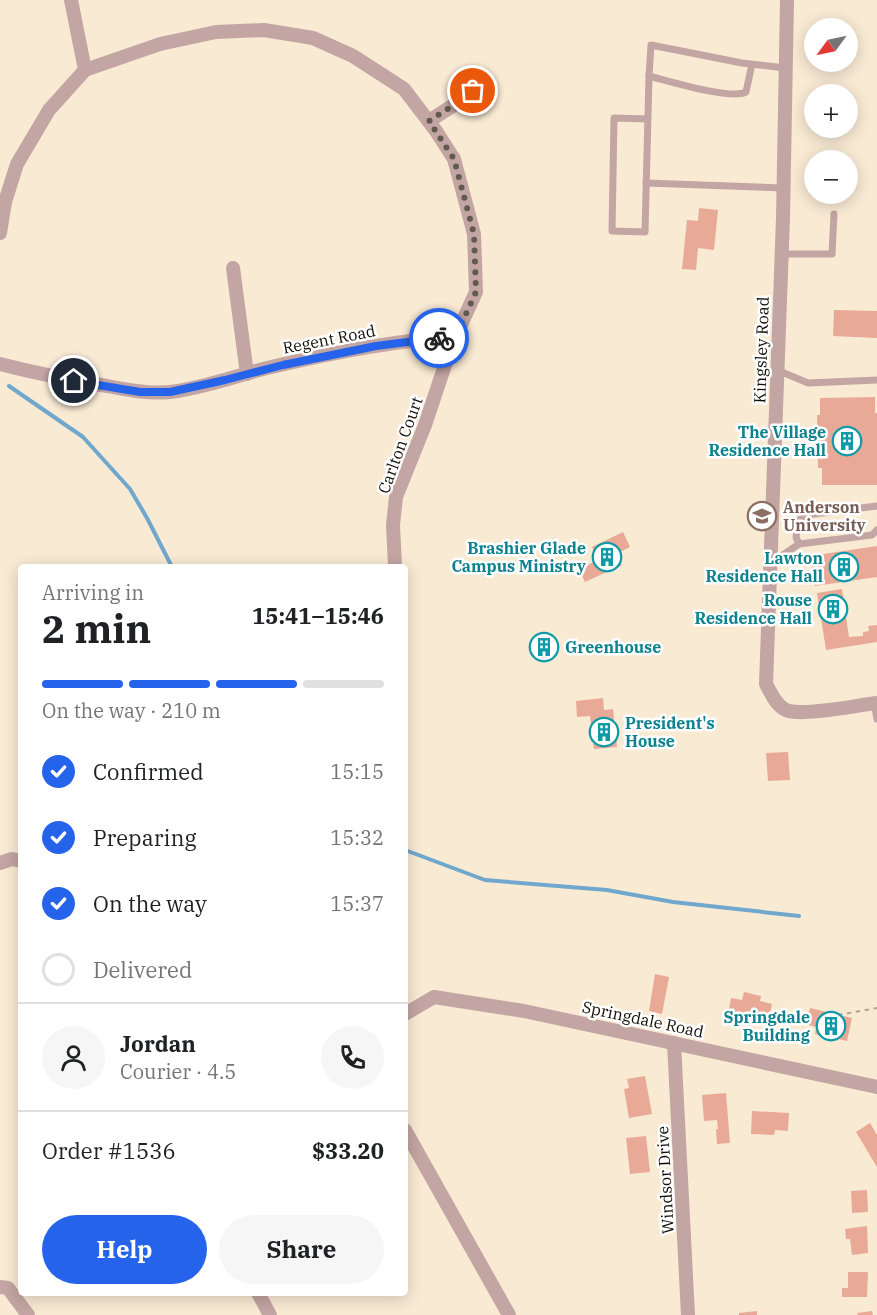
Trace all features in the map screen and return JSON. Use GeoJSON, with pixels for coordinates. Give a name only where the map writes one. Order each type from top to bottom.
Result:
{"type":"FeatureCollection","features":[{"type":"Feature","properties":{"kind":"street"},"geometry":{"type":"LineString","coordinates":[[71,0],[85,70]]}},
{"type":"Feature","properties":{"kind":"street","name":"Kingsley Road"},"geometry":{"type":"LineString","coordinates":[[787,0],[766,684],[774,699],[785,710],[799,712],[876,703]]}},
{"type":"Feature","properties":{"kind":"street"},"geometry":{"type":"LineString","coordinates":[[0,233],[4,202],[17,164],[49,110],[85,70],[160,44],[216,32],[264,30],[313,38],[353,56],[404,89],[454,159],[474,234],[476,292],[455,338]]}},
{"type":"Feature","properties":{"kind":"street"},"geometry":{"type":"LineString","coordinates":[[429,121],[485,81]]}},
{"type":"Feature","properties":{"kind":"street"},"geometry":{"type":"LineString","coordinates":[[233,268],[247,374]]}},
{"type":"Feature","properties":{"kind":"street","name":"Regent Road"},"geometry":{"type":"LineString","coordinates":[[0,364],[52,377],[140,392],[170,392],[266,368],[376,346],[426,339],[455,338]]}},
{"type":"Feature","properties":{"kind":"street","name":"Carlton Court"},"geometry":{"type":"LineString","coordinates":[[394,564],[393,525],[396,497],[455,338]]}},
{"type":"Feature","properties":{"kind":"street"},"geometry":{"type":"LineString","coordinates":[[0,862],[12,859],[18,860]]}},
{"type":"Feature","properties":{"kind":"street","name":"Springdale Road"},"geometry":{"type":"LineString","coordinates":[[408,1012],[434,997],[524,1011],[877,1087]]}},
{"type":"Feature","properties":{"kind":"street","name":"Windsor Drive"},"geometry":{"type":"LineString","coordinates":[[674,1043],[688,1315]]}},
{"type":"Feature","properties":{"kind":"street"},"geometry":{"type":"LineString","coordinates":[[408,1135],[509,1315]]}},
{"type":"Feature","properties":{"kind":"street"},"geometry":{"type":"LineString","coordinates":[[0,1287],[8,1288],[28,1315]]}},
{"type":"Feature","properties":{"kind":"street"},"geometry":{"type":"LineString","coordinates":[[260,1296],[270,1315]]}},
{"type":"Feature","properties":{"kind":"lane"},"geometry":{"type":"LineString","coordinates":[[648,118],[614,118],[612,231],[645,232],[651,45],[785,68]]}},
{"type":"Feature","properties":{"kind":"lane"},"geometry":{"type":"LineString","coordinates":[[649,76],[716,92],[740,95],[746,92],[748,87],[752,64]]}},
{"type":"Feature","properties":{"kind":"lane"},"geometry":{"type":"LineString","coordinates":[[646,183],[783,188]]}},
{"type":"Feature","properties":{"kind":"lane"},"geometry":{"type":"LineString","coordinates":[[781,254],[832,254],[834,214]]}},
{"type":"Feature","properties":{"kind":"lane"},"geometry":{"type":"LineString","coordinates":[[777,370],[808,383],[877,380]]}},
{"type":"Feature","properties":{"kind":"lane"},"geometry":{"type":"LineString","coordinates":[[799,544],[796,537],[799,519],[806,515],[877,506]]}},
{"type":"Feature","properties":{"kind":"lane"},"geometry":{"type":"LineString","coordinates":[[770,563],[799,544],[872,535],[877,530]]}},
{"type":"Feature","properties":{"kind":"lane"},"geometry":{"type":"LineString","coordinates":[[876,703],[877,719]]}},
{"type":"Feature","properties":{"kind":"path"},"geometry":{"type":"LineString","coordinates":[[838,1015],[877,1008]]}},
{"type":"Feature","properties":{"kind":"building"},"geometry":{"type":"Polygon","coordinates":[[[699,208],[718,210],[714,250],[698,248],[696,270],[682,269],[687,220],[698,221],[699,208]]]}},
{"type":"Feature","properties":{"kind":"building"},"geometry":{"type":"Polygon","coordinates":[[[834,310],[877,311],[877,338],[833,336],[834,310]]]}},
{"type":"Feature","properties":{"kind":"building","name":"The Village Residence Hall"},"geometry":{"type":"Polygon","coordinates":[[[875,397],[877,485],[822,485],[822,468],[818,468],[817,415],[820,415],[820,398],[875,397]]]}},
{"type":"Feature","properties":{"kind":"building","name":"Brashier Glade Campus Ministry"},"geometry":{"type":"Polygon","coordinates":[[[623,532],[630,547],[616,554],[622,565],[585,582],[579,569],[598,560],[592,547],[623,532]]]}},
{"type":"Feature","properties":{"kind":"building","name":"Lawton Residence Hall"},"geometry":{"type":"Polygon","coordinates":[[[877,546],[877,577],[815,586],[810,556],[877,546]]]}},
{"type":"Feature","properties":{"kind":"building","name":"Rouse Residence Hall"},"geometry":{"type":"Polygon","coordinates":[[[842,589],[849,637],[863,636],[863,632],[869,631],[868,626],[877,625],[877,642],[826,650],[817,593],[842,589]]]}},
{"type":"Feature","properties":{"kind":"building","name":"Greenhouse"},"geometry":{"type":"Polygon","coordinates":[[[547,640],[548,653],[541,654],[539,641],[547,640]]]}},
{"type":"Feature","properties":{"kind":"building","name":"President's House"},"geometry":{"type":"Polygon","coordinates":[[[603,698],[604,710],[613,709],[617,747],[594,749],[590,716],[577,717],[576,701],[603,698]]]}},
{"type":"Feature","properties":{"kind":"building"},"geometry":{"type":"Polygon","coordinates":[[[788,752],[790,780],[768,781],[766,753],[788,752]]]}},
{"type":"Feature","properties":{"kind":"building"},"geometry":{"type":"Polygon","coordinates":[[[655,974],[669,977],[662,1014],[649,1011],[655,974]]]}},
{"type":"Feature","properties":{"kind":"building"},"geometry":{"type":"Polygon","coordinates":[[[744,992],[761,996],[760,1001],[772,1004],[768,1023],[728,1013],[731,998],[742,1000],[744,992]]]}},
{"type":"Feature","properties":{"kind":"building","name":"Springdale Building"},"geometry":{"type":"Polygon","coordinates":[[[810,1008],[852,1018],[847,1041],[815,1034],[816,1027],[806,1024],[810,1008]]]}},
{"type":"Feature","properties":{"kind":"building"},"geometry":{"type":"Polygon","coordinates":[[[645,1076],[652,1114],[629,1118],[624,1089],[629,1088],[627,1079],[645,1076]]]}},
{"type":"Feature","properties":{"kind":"building"},"geometry":{"type":"Polygon","coordinates":[[[726,1093],[730,1143],[717,1144],[717,1120],[704,1121],[702,1095],[726,1093]]]}},
{"type":"Feature","properties":{"kind":"building"},"geometry":{"type":"Polygon","coordinates":[[[752,1111],[789,1113],[788,1131],[775,1130],[774,1135],[751,1134],[752,1111]]]}},
{"type":"Feature","properties":{"kind":"building"},"geometry":{"type":"Polygon","coordinates":[[[870,1123],[877,1135],[877,1167],[856,1132],[870,1123]]]}},
{"type":"Feature","properties":{"kind":"building"},"geometry":{"type":"Polygon","coordinates":[[[646,1136],[650,1172],[630,1174],[626,1138],[646,1136]]]}},
{"type":"Feature","properties":{"kind":"building"},"geometry":{"type":"Polygon","coordinates":[[[867,1190],[868,1212],[852,1213],[851,1191],[867,1190]]]}},
{"type":"Feature","properties":{"kind":"building"},"geometry":{"type":"Polygon","coordinates":[[[867,1226],[868,1253],[852,1255],[850,1239],[846,1239],[845,1229],[867,1226]]]}},
{"type":"Feature","properties":{"kind":"building"},"geometry":{"type":"Polygon","coordinates":[[[848,1272],[868,1272],[867,1297],[842,1297],[842,1288],[848,1288],[848,1272]]]}},
{"type":"Feature","properties":{"kind":"building"},"geometry":{"type":"Polygon","coordinates":[[[757,1311],[757,1315],[739,1315],[739,1313],[757,1311]]]}},
{"type":"Feature","properties":{"kind":"building"},"geometry":{"type":"Polygon","coordinates":[[[872,1311],[873,1315],[858,1315],[857,1313],[872,1311]]]}},
{"type":"Feature","properties":{"kind":"waterway"},"geometry":{"type":"LineString","coordinates":[[9,386],[83,437],[130,489],[170,564]]}},
{"type":"Feature","properties":{"kind":"waterway"},"geometry":{"type":"LineString","coordinates":[[408,851],[485,880],[607,890],[673,902],[799,916]]}},
{"type":"Feature","properties":{"kind":"way so far"},"geometry":{"type":"LineString","coordinates":[[439,338],[455,338],[476,292],[475,250],[474,234],[454,159],[429,121],[473,91]]}},
{"type":"Feature","properties":{"kind":"place","name":"The Village Residence Hall"},"geometry":{"type":"Point","coordinates":[847,441]}},
{"type":"Feature","properties":{"kind":"place","name":"Anderson University"},"geometry":{"type":"Point","coordinates":[762,516]}},
{"type":"Feature","properties":{"kind":"place","name":"Brashier Glade Campus Ministry"},"geometry":{"type":"Point","coordinates":[607,557]}},
{"type":"Feature","properties":{"kind":"place","name":"Lawton Residence Hall"},"geometry":{"type":"Point","coordinates":[844,567]}},
{"type":"Feature","properties":{"kind":"place","name":"Rouse Residence Hall"},"geometry":{"type":"Point","coordinates":[833,609]}},
{"type":"Feature","properties":{"kind":"place","name":"Greenhouse"},"geometry":{"type":"Point","coordinates":[544,647]}},
{"type":"Feature","properties":{"kind":"place","name":"President's House"},"geometry":{"type":"Point","coordinates":[604,732]}},
{"type":"Feature","properties":{"kind":"place","name":"Springdale Building"},"geometry":{"type":"Point","coordinates":[831,1026]}},
{"type":"Feature","properties":{"kind":"route"},"geometry":{"type":"LineString","coordinates":[[74,381],[140,392],[170,392],[266,368],[376,346],[439,338]]}}]}
